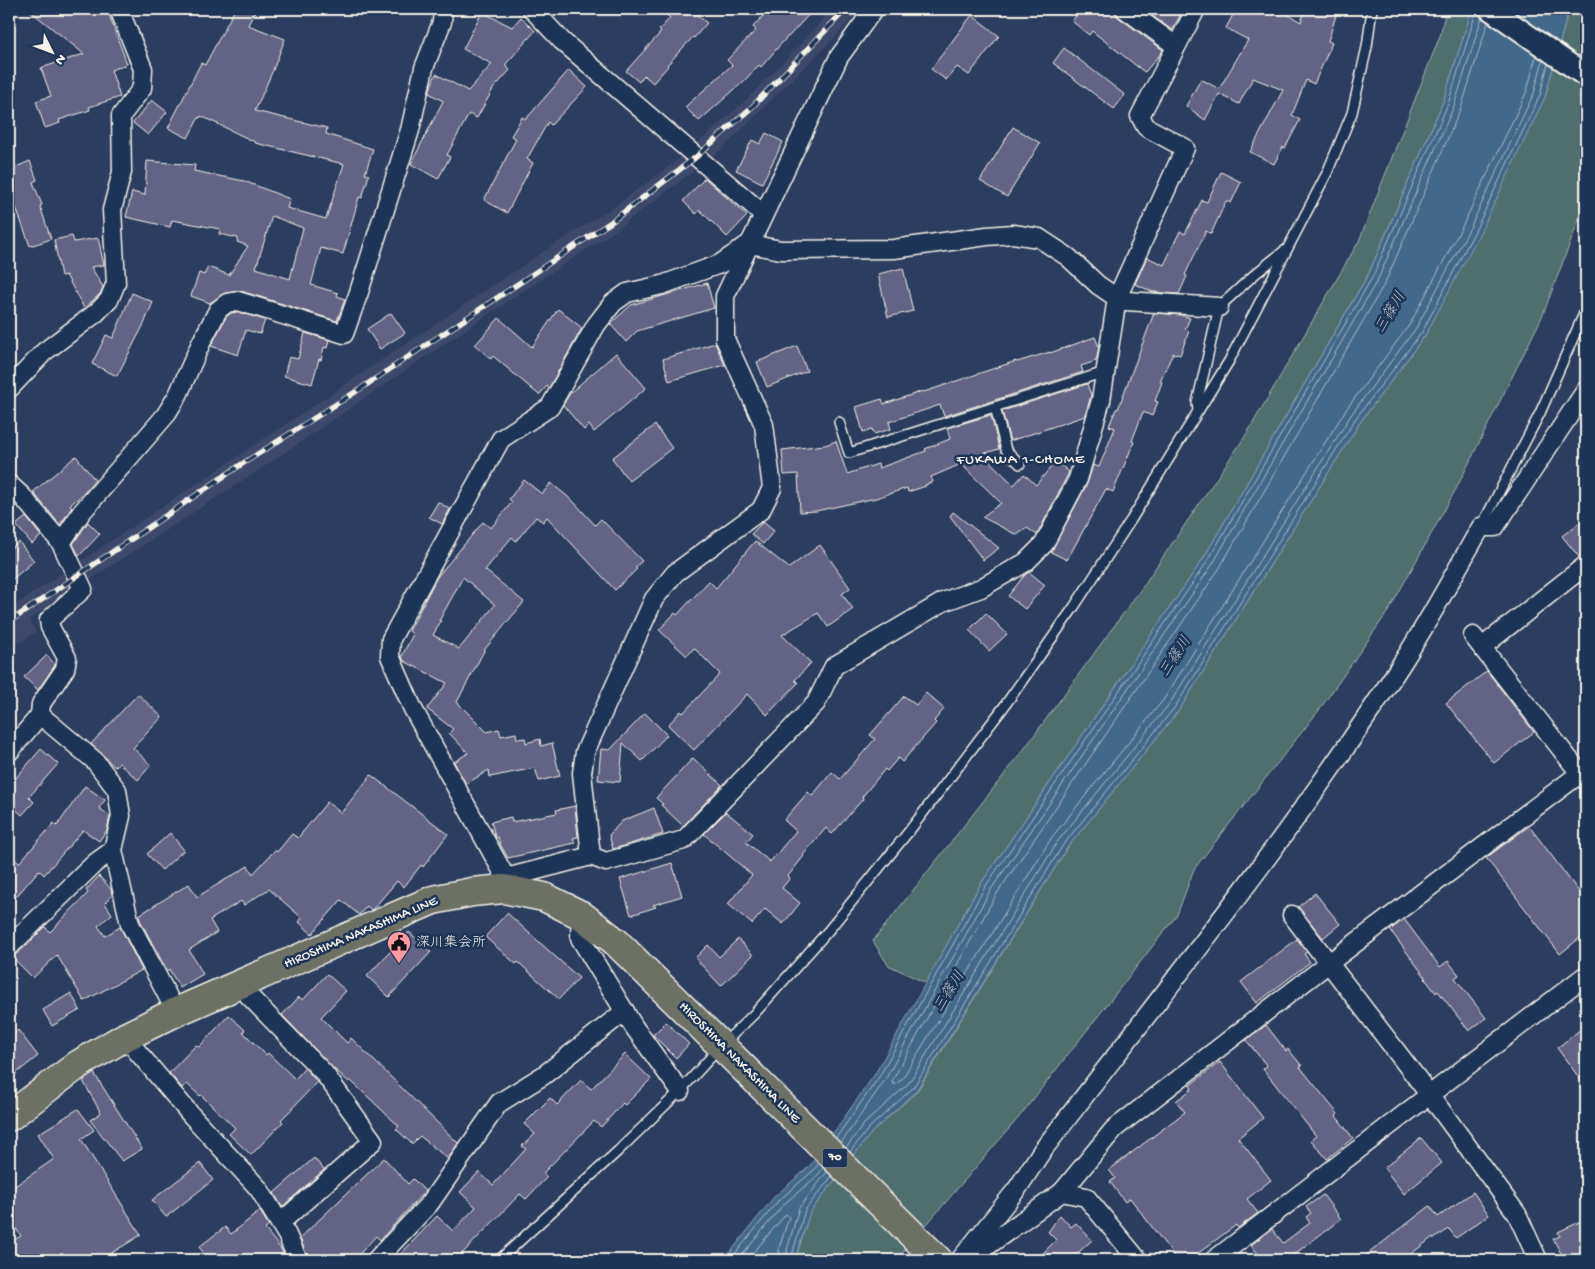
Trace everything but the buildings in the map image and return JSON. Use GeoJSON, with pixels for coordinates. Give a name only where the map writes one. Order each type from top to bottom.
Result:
{"type":"FeatureCollection","features":[{"type":"Feature","properties":{"kind":"main road","name":"HIROSHIMA NAKASHIMA LINE"},"geometry":{"type":"LineString","coordinates":[[9,1117],[79,1064],[125,1037],[176,1012],[433,900],[505,884],[544,897],[581,915],[616,942],[938,1260]]}},
{"type":"Feature","properties":{"kind":"street"},"geometry":{"type":"LineString","coordinates":[[9,389],[44,352],[96,313],[109,300],[116,283],[112,210],[122,172],[121,116],[142,88],[143,69],[119,9]]}},
{"type":"Feature","properties":{"kind":"street"},"geometry":{"type":"LineString","coordinates":[[61,544],[82,513],[165,416],[178,395],[218,310],[227,303],[238,301],[344,334],[410,130],[424,68],[442,22],[443,9]]}},
{"type":"Feature","properties":{"kind":"street"},"geometry":{"type":"LineString","coordinates":[[532,9],[562,41],[763,214]]}},
{"type":"Feature","properties":{"kind":"street"},"geometry":{"type":"LineString","coordinates":[[591,856],[582,773],[585,752],[654,599],[675,574],[761,510],[772,488],[764,425],[725,339],[725,296],[838,57],[874,9]]}},
{"type":"Feature","properties":{"kind":"street"},"geometry":{"type":"LineString","coordinates":[[1125,9],[1176,46]]}},
{"type":"Feature","properties":{"kind":"street"},"geometry":{"type":"LineString","coordinates":[[1196,9],[1140,116],[1146,127],[1185,148],[1117,298],[1100,400],[1078,479],[1044,544],[1026,562],[981,588],[943,602],[834,666],[816,703],[684,840],[606,862],[591,856],[505,884],[413,709],[390,656],[391,639],[501,439],[550,407],[596,325],[613,303],[627,293],[662,285],[720,264],[749,244],[780,250],[894,249],[1013,234],[1039,238],[1068,257],[1098,286],[1117,298],[1126,301],[1219,307]]}},
{"type":"Feature","properties":{"kind":"street"},"geometry":{"type":"LineString","coordinates":[[1490,9],[1586,76]]}},
{"type":"Feature","properties":{"kind":"street"},"geometry":{"type":"LineString","coordinates":[[960,1260],[1017,1189],[1042,1151],[1227,910],[1317,788],[1402,662],[1481,527],[1495,527],[1586,390]]}},
{"type":"Feature","properties":{"kind":"street"},"geometry":{"type":"LineString","coordinates":[[9,484],[22,496],[61,544],[83,589],[49,620],[50,627],[67,658],[64,669],[40,704],[40,715],[9,752]]}},
{"type":"Feature","properties":{"kind":"street"},"geometry":{"type":"LineString","coordinates":[[967,1260],[1062,1192],[1114,1129],[1329,963],[1584,774],[1477,641],[1586,566]]}},
{"type":"Feature","properties":{"kind":"street"},"geometry":{"type":"LineString","coordinates":[[40,715],[95,760],[117,790],[120,816],[113,850],[130,924],[176,1012]]}},
{"type":"Feature","properties":{"kind":"street"},"geometry":{"type":"LineString","coordinates":[[9,947],[95,863],[113,850]]}},
{"type":"Feature","properties":{"kind":"street"},"geometry":{"type":"LineString","coordinates":[[581,915],[580,938],[625,1012],[680,1091]]}},
{"type":"Feature","properties":{"kind":"street"},"geometry":{"type":"LineString","coordinates":[[1292,915],[1429,1094],[1517,1214],[1538,1260]]}},
{"type":"Feature","properties":{"kind":"street"},"geometry":{"type":"LineString","coordinates":[[1214,1260],[1586,975]]}},
{"type":"Feature","properties":{"kind":"street"},"geometry":{"type":"LineString","coordinates":[[243,983],[249,996],[324,1073],[373,1141],[280,1223]]}},
{"type":"Feature","properties":{"kind":"street"},"geometry":{"type":"LineString","coordinates":[[376,1260],[430,1203],[499,1103],[544,1075],[625,1012]]}},
{"type":"Feature","properties":{"kind":"street"},"geometry":{"type":"LineString","coordinates":[[125,1037],[191,1115],[258,1189],[287,1235],[298,1260]]}},
{"type":"Feature","properties":{"kind":"street"},"geometry":{"type":"LineString","coordinates":[[1062,1192],[1086,1197],[1138,1260]]}},
{"type":"Feature","properties":{"kind":"lane"},"geometry":{"type":"LineString","coordinates":[[499,1260],[726,1050],[754,1014],[828,931],[910,830],[1003,708],[1080,599],[1229,361],[1327,173],[1352,112],[1367,47],[1372,9]]}},
{"type":"Feature","properties":{"kind":"lane"},"geometry":{"type":"LineString","coordinates":[[1198,412],[1198,403],[1219,307],[1255,274],[1287,249]]}},
{"type":"Feature","properties":{"kind":"lane"},"geometry":{"type":"LineString","coordinates":[[1481,527],[1540,413],[1586,309]]}},
{"type":"Feature","properties":{"kind":"lane"},"geometry":{"type":"LineString","coordinates":[[838,422],[850,453],[1105,372]]}},
{"type":"Feature","properties":{"kind":"lane"},"geometry":{"type":"LineString","coordinates":[[995,407],[1006,450],[1020,464]]}},
{"type":"Feature","properties":{"kind":"shaded area"},"geometry":{"type":"Polygon","coordinates":[[[831,9],[859,9],[844,28],[722,149],[616,230],[271,462],[29,619],[36,632],[9,649],[9,609],[552,246],[615,206],[683,156],[743,103],[807,38],[831,9]]]}},
{"type":"Feature","properties":{"kind":"green space"},"geometry":{"type":"Polygon","coordinates":[[[1446,9],[1472,9],[1443,102],[1369,273],[1203,559],[980,885],[926,983],[888,965],[873,941],[1022,752],[1139,592],[1246,435],[1359,241],[1440,36],[1446,9]]]}},
{"type":"Feature","properties":{"kind":"green space"},"geometry":{"type":"Polygon","coordinates":[[[1569,9],[1586,9],[1586,201],[1542,317],[1456,489],[1389,610],[1320,709],[1194,869],[1177,915],[1020,1116],[896,1260],[805,1260],[797,1254],[810,1212],[872,1132],[917,1091],[1067,848],[1179,710],[1361,421],[1426,334],[1545,97],[1569,9]]]}},
{"type":"Feature","properties":{"kind":"water","name":"三篠川"},"geometry":{"type":"Polygon","coordinates":[[[1472,9],[1569,9],[1545,97],[1481,231],[1426,334],[1361,421],[1179,710],[1067,848],[916,1091],[872,1132],[810,1212],[797,1253],[805,1260],[724,1260],[774,1197],[810,1166],[875,1074],[980,885],[1203,559],[1369,273],[1443,102],[1472,9]]]}},
{"type":"Feature","properties":{"kind":"railway"},"geometry":{"type":"LineString","coordinates":[[9,622],[242,464],[360,389],[611,222],[696,157],[752,107],[846,9]]}},
{"type":"Feature","properties":{"kind":"place","name":"深川集会所"},"geometry":{"type":"Point","coordinates":[399,964]}},
{"type":"Feature","properties":{"kind":"district","name":"FUKAWA 1-CHOME"},"geometry":{"type":"Point","coordinates":[1021,460]}}]}
